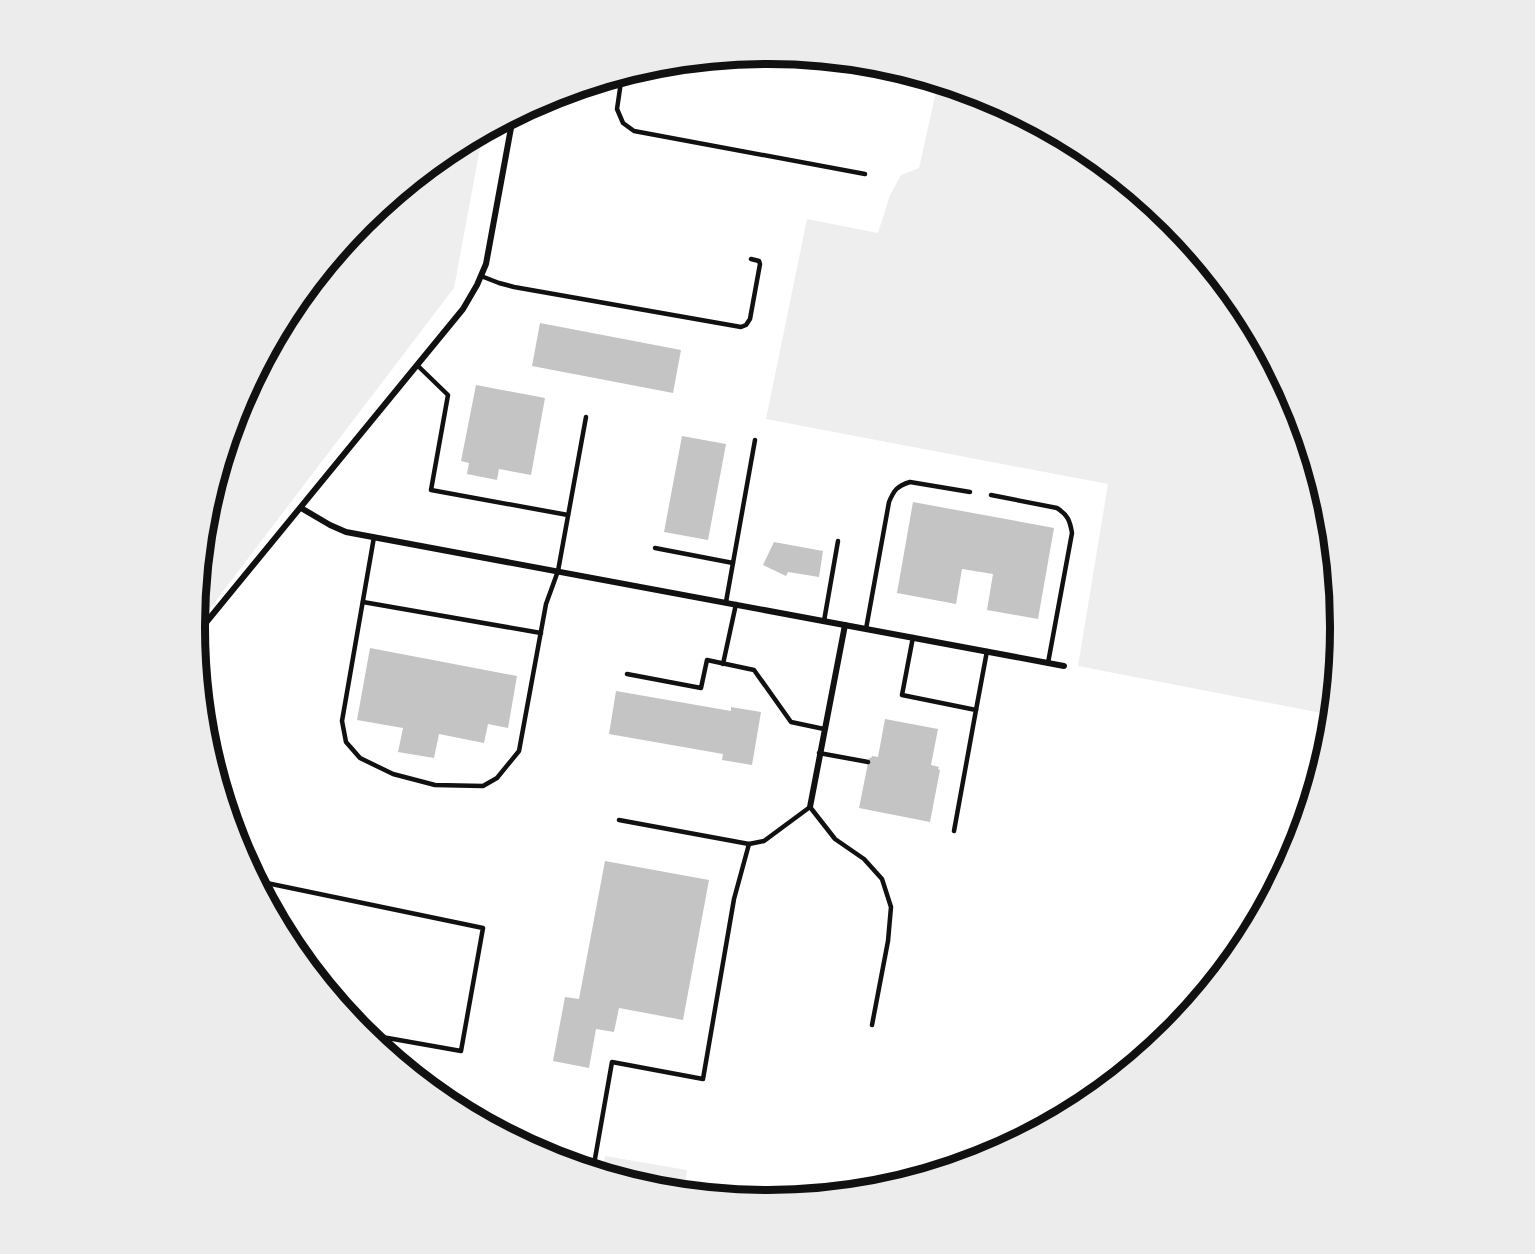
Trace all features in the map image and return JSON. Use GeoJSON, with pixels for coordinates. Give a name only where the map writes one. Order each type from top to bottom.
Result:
{"type":"FeatureCollection","features":[{"type":"Feature","properties":{"kind":"street"},"geometry":{"type":"LineString","coordinates":[[205,624],[463,309],[486,264],[511,127]]}},
{"type":"Feature","properties":{"kind":"street"},"geometry":{"type":"LineString","coordinates":[[301,508],[346,532],[1064,666]]}},
{"type":"Feature","properties":{"kind":"street"},"geometry":{"type":"LineString","coordinates":[[810,807],[845,625]]}},
{"type":"Feature","properties":{"kind":"lane"},"geometry":{"type":"LineString","coordinates":[[621,84],[617,109],[623,123],[634,131],[865,174]]}},
{"type":"Feature","properties":{"kind":"lane"},"geometry":{"type":"LineString","coordinates":[[481,276],[514,287],[741,327],[746,325],[750,319],[760,264],[759,261],[751,259]]}},
{"type":"Feature","properties":{"kind":"lane"},"geometry":{"type":"LineString","coordinates":[[417,365],[448,395],[431,490],[568,515]]}},
{"type":"Feature","properties":{"kind":"lane"},"geometry":{"type":"LineString","coordinates":[[374,537],[342,721],[346,742],[360,759],[393,774],[435,785],[483,786],[497,778],[519,752],[546,604],[558,572],[586,417]]}},
{"type":"Feature","properties":{"kind":"lane"},"geometry":{"type":"LineString","coordinates":[[726,602],[755,440]]}},
{"type":"Feature","properties":{"kind":"lane"},"geometry":{"type":"LineString","coordinates":[[866,629],[889,502],[893,493],[900,485],[910,482],[970,492]]}},
{"type":"Feature","properties":{"kind":"lane"},"geometry":{"type":"LineString","coordinates":[[991,495],[1057,508],[1065,513],[1070,524],[1072,533],[1048,663]]}},
{"type":"Feature","properties":{"kind":"lane"},"geometry":{"type":"LineString","coordinates":[[824,621],[838,541]]}},
{"type":"Feature","properties":{"kind":"lane"},"geometry":{"type":"LineString","coordinates":[[655,548],[733,563]]}},
{"type":"Feature","properties":{"kind":"lane"},"geometry":{"type":"LineString","coordinates":[[363,602],[541,633]]}},
{"type":"Feature","properties":{"kind":"lane"},"geometry":{"type":"LineString","coordinates":[[723,664],[736,604]]}},
{"type":"Feature","properties":{"kind":"lane"},"geometry":{"type":"LineString","coordinates":[[913,637],[902,695],[976,710]]}},
{"type":"Feature","properties":{"kind":"lane"},"geometry":{"type":"LineString","coordinates":[[954,831],[987,651]]}},
{"type":"Feature","properties":{"kind":"lane"},"geometry":{"type":"LineString","coordinates":[[627,674],[701,688],[707,660],[754,670],[791,722],[824,729]]}},
{"type":"Feature","properties":{"kind":"lane"},"geometry":{"type":"LineString","coordinates":[[819,753],[868,762]]}},
{"type":"Feature","properties":{"kind":"lane"},"geometry":{"type":"LineString","coordinates":[[619,820],[749,844],[764,840],[810,807],[835,839],[864,859],[882,879],[891,907],[888,941],[872,1025]]}},
{"type":"Feature","properties":{"kind":"lane"},"geometry":{"type":"LineString","coordinates":[[594,1162],[612,1062],[703,1079],[734,899],[749,844]]}},
{"type":"Feature","properties":{"kind":"lane"},"geometry":{"type":"LineString","coordinates":[[267,883],[483,928],[461,1051],[383,1037]]}},
{"type":"Feature","properties":{"kind":"shaded area"},"geometry":{"type":"Polygon","coordinates":[[[936,91],[983,107],[1049,140],[1110,181],[1165,229],[1214,285],[1255,346],[1272,378],[1300,446],[1311,481],[1319,517],[1329,590],[1329,664],[1323,713],[1078,666],[1108,484],[766,419],[807,219],[878,233],[890,195],[901,175],[919,168],[936,91]]]}},
{"type":"Feature","properties":{"kind":"shaded area"},"geometry":{"type":"Polygon","coordinates":[[[481,143],[454,288],[205,614],[210,554],[224,481],[248,412],[280,346],[321,285],[370,229],[425,181],[481,143]]]}},
{"type":"Feature","properties":{"kind":"shaded area"},"geometry":{"type":"Polygon","coordinates":[[[605,1156],[687,1170],[685,1184],[658,1179],[603,1165],[605,1156]]]}},
{"type":"Feature","properties":{"kind":"building"},"geometry":{"type":"Polygon","coordinates":[[[540,323],[681,350],[673,393],[532,366],[540,323]]]}},
{"type":"Feature","properties":{"kind":"building"},"geometry":{"type":"Polygon","coordinates":[[[476,385],[545,398],[531,475],[499,469],[497,480],[467,474],[469,463],[461,461],[476,385]]]}},
{"type":"Feature","properties":{"kind":"building"},"geometry":{"type":"Polygon","coordinates":[[[682,436],[726,444],[708,540],[664,532],[682,436]]]}},
{"type":"Feature","properties":{"kind":"building"},"geometry":{"type":"Polygon","coordinates":[[[913,502],[1054,528],[1038,619],[987,610],[993,574],[962,569],[956,604],[897,593],[913,502]]]}},
{"type":"Feature","properties":{"kind":"building"},"geometry":{"type":"Polygon","coordinates":[[[774,542],[823,551],[819,577],[788,572],[786,576],[763,565],[774,542]]]}},
{"type":"Feature","properties":{"kind":"building"},"geometry":{"type":"Polygon","coordinates":[[[370,648],[517,676],[508,728],[488,724],[484,743],[439,734],[434,758],[398,752],[403,728],[357,720],[370,648]]]}},
{"type":"Feature","properties":{"kind":"building"},"geometry":{"type":"Polygon","coordinates":[[[616,691],[731,711],[731,707],[761,712],[752,765],[722,760],[723,754],[609,734],[616,691]]]}},
{"type":"Feature","properties":{"kind":"building"},"geometry":{"type":"Polygon","coordinates":[[[885,719],[938,729],[931,765],[939,767],[940,770],[930,822],[859,808],[869,758],[878,757],[885,719]]]}},
{"type":"Feature","properties":{"kind":"building"},"geometry":{"type":"Polygon","coordinates":[[[605,861],[709,880],[683,1020],[619,1008],[614,1032],[596,1029],[589,1068],[553,1061],[565,997],[579,999],[605,861]]]}}]}
